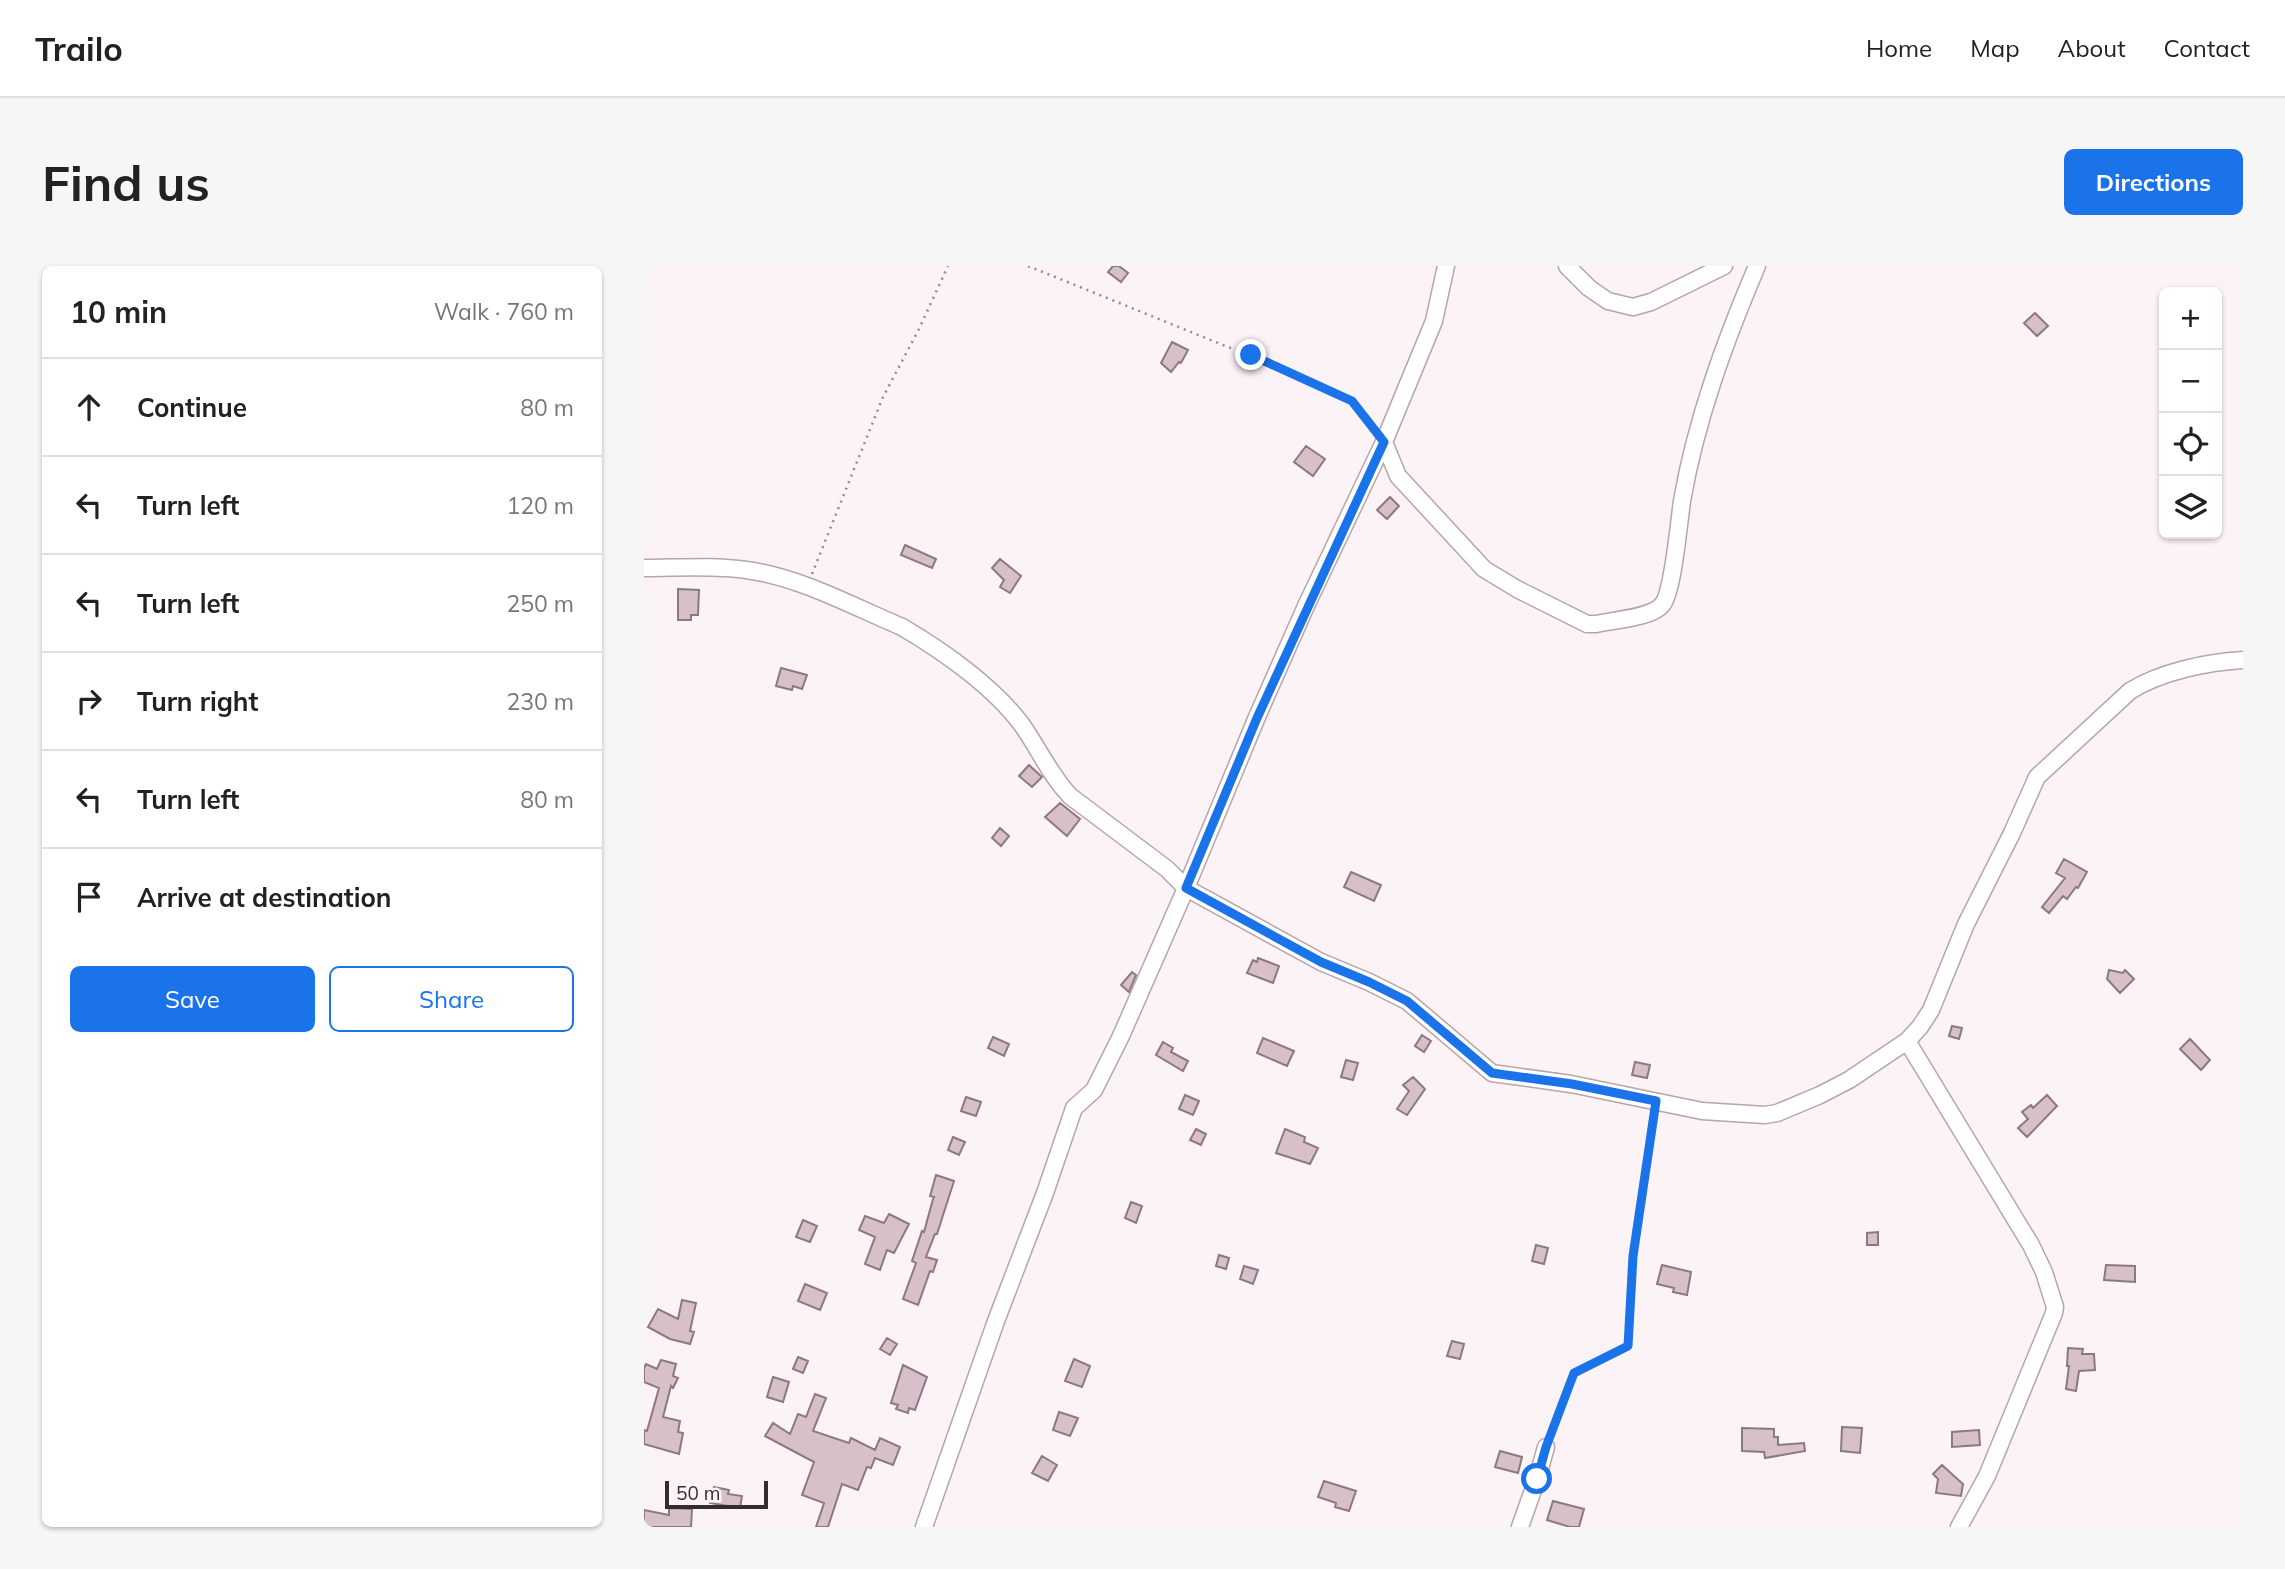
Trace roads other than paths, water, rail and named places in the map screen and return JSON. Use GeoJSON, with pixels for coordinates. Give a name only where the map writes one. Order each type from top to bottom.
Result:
{"type":"FeatureCollection","features":[{"type":"Feature","properties":{"kind":"street"},"geometry":{"type":"LineString","coordinates":[[924,1527],[1074,1108],[1094,1090],[1113,1055],[1279,668],[1384,442],[1434,321],[1446,266]]}},
{"type":"Feature","properties":{"kind":"street"},"geometry":{"type":"LineString","coordinates":[[1567,266],[1589,288],[1608,301],[1633,307],[1651,302],[1724,266]]}},
{"type":"Feature","properties":{"kind":"street"},"geometry":{"type":"LineString","coordinates":[[1384,442],[1398,476],[1484,569],[1493,575],[1587,624],[1654,611],[1665,602],[1668,590],[1684,488],[1696,440],[1719,365],[1757,266]]}},
{"type":"Feature","properties":{"kind":"street"},"geometry":{"type":"LineString","coordinates":[[644,568],[748,570],[770,574],[902,627],[962,667],[1022,726],[1057,782],[1070,796],[1167,869],[1186,888],[1321,962],[1407,1001],[1492,1073],[1572,1084],[1702,1111],[1754,1115],[1777,1113],[1820,1096],[1849,1080],[1907,1041],[1927,1018],[1966,923],[2033,785],[2045,767],[2140,684],[2207,664],[2243,660]]}},
{"type":"Feature","properties":{"kind":"street"},"geometry":{"type":"LineString","coordinates":[[1907,1041],[2031,1245],[2044,1272],[2055,1307],[1987,1476],[1959,1527]]}},
{"type":"Feature","properties":{"kind":"street"},"geometry":{"type":"LineString","coordinates":[[1520,1527],[1546,1447]]}}]}
